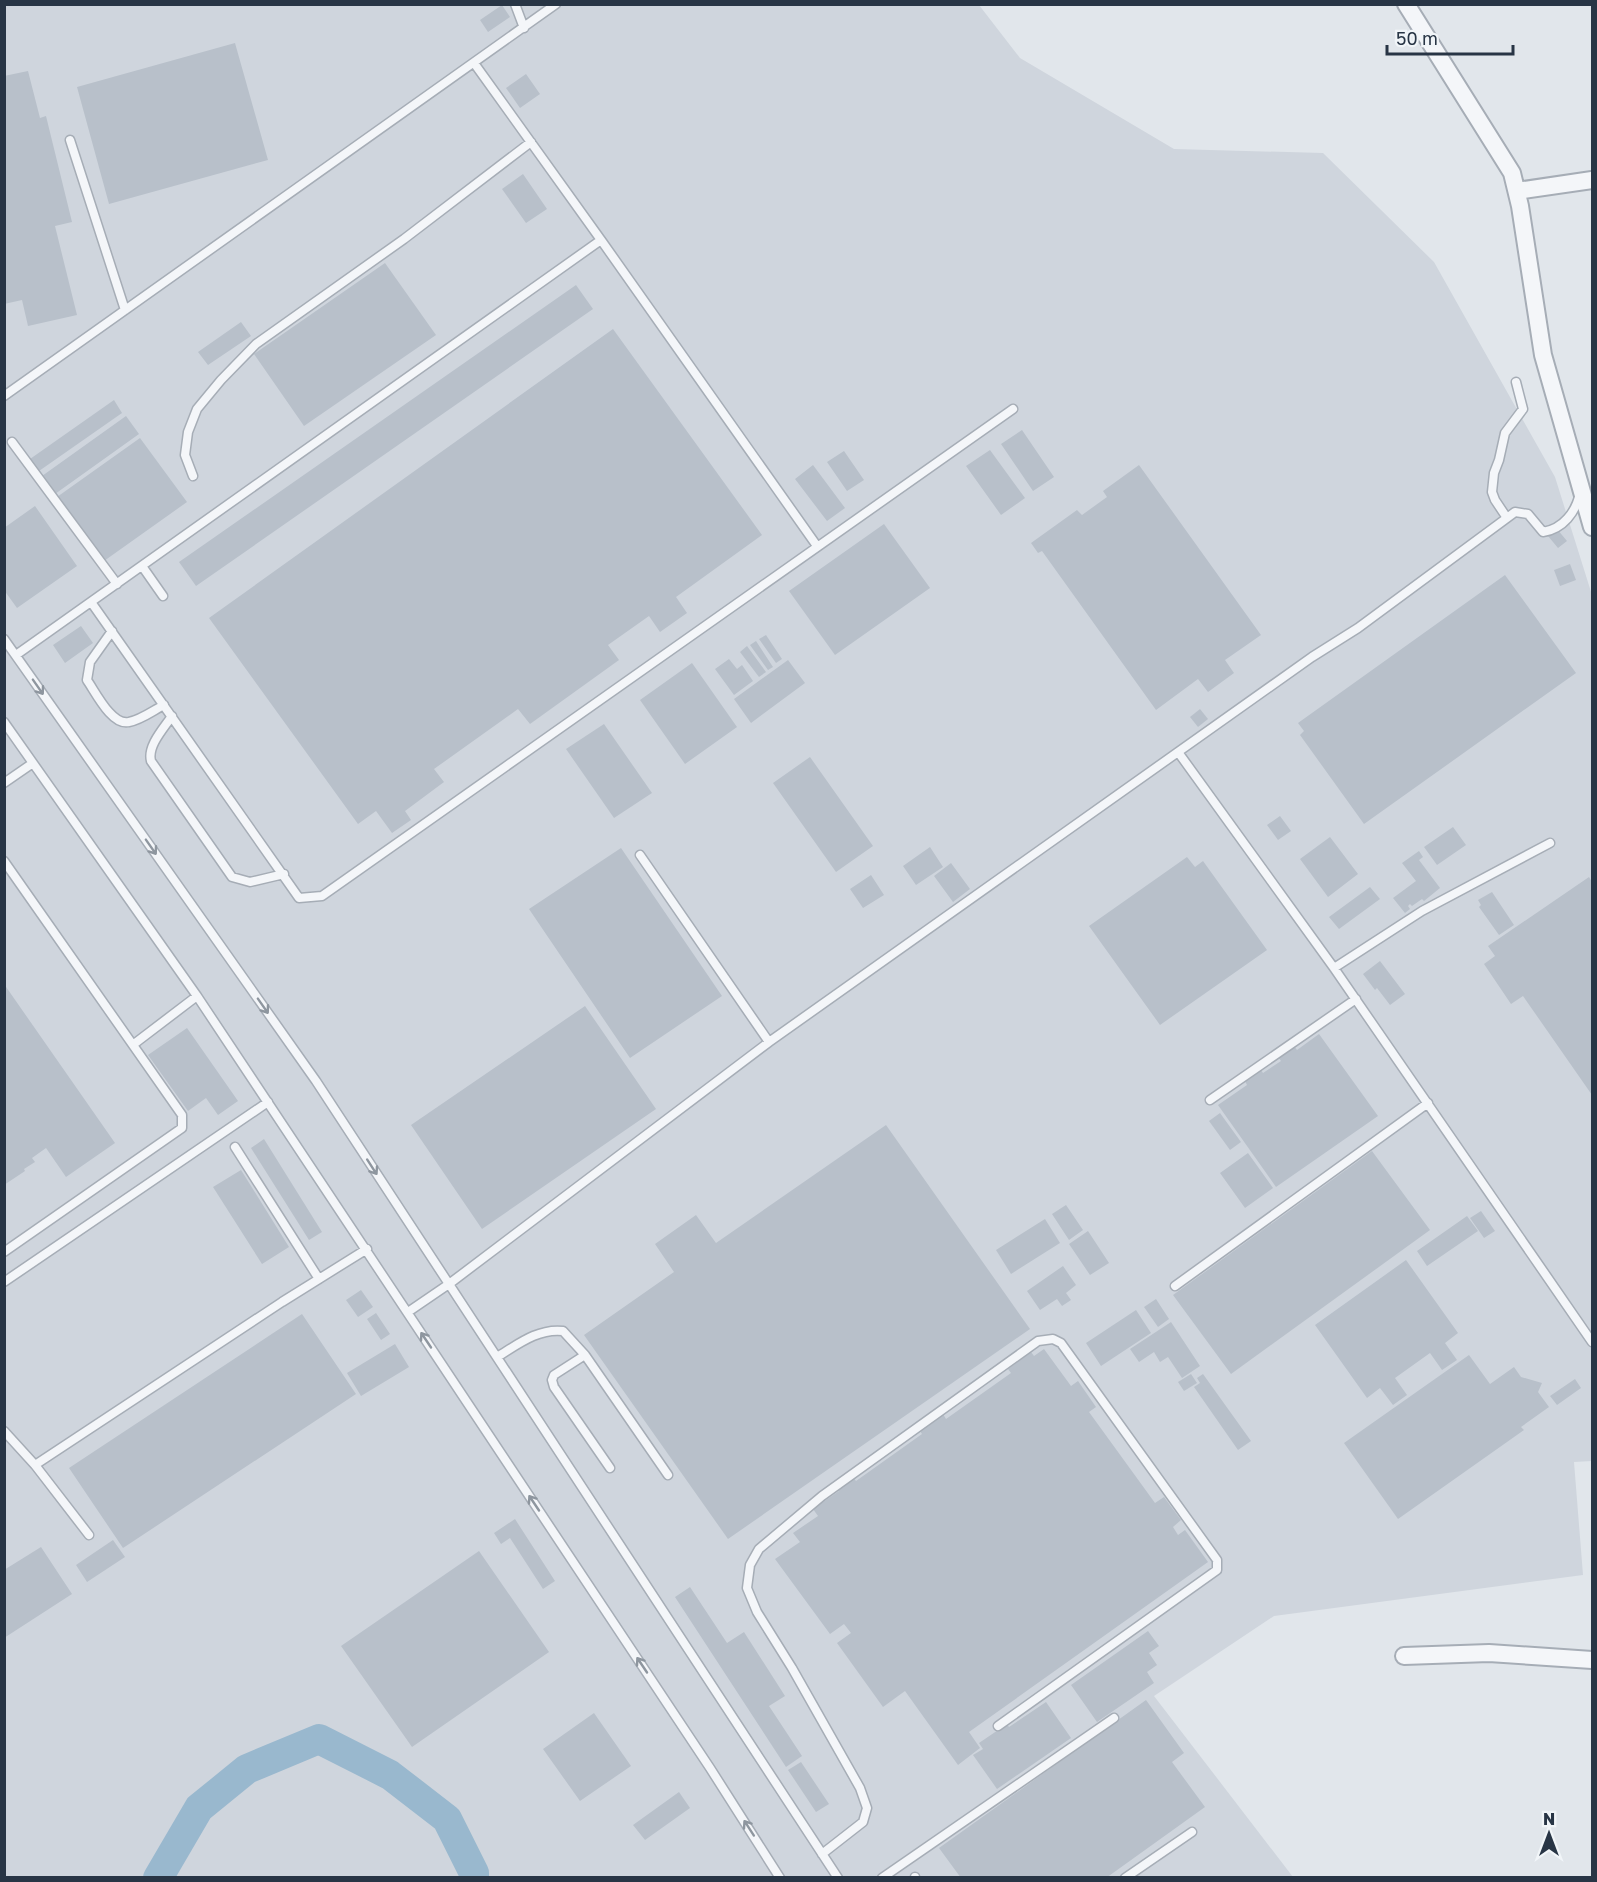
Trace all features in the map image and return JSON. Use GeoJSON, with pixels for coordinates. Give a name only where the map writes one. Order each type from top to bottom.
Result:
{"type":"FeatureCollection","features":[{"type":"Feature","properties":{"kind":"street"},"geometry":{"type":"LineString","coordinates":[[1406,4],[1512,173],[1517,190],[1543,355],[1593,527]]}},
{"type":"Feature","properties":{"kind":"street"},"geometry":{"type":"LineString","coordinates":[[1517,190],[1593,180]]}},
{"type":"Feature","properties":{"kind":"street"},"geometry":{"type":"LineString","coordinates":[[1404,1656],[1489,1653],[1593,1660]]}},
{"type":"Feature","properties":{"kind":"lane"},"geometry":{"type":"LineString","coordinates":[[515,4],[524,28]]}},
{"type":"Feature","properties":{"kind":"lane"},"geometry":{"type":"LineString","coordinates":[[4,396],[556,4]]}},
{"type":"Feature","properties":{"kind":"lane"},"geometry":{"type":"LineString","coordinates":[[474,63],[817,546]]}},
{"type":"Feature","properties":{"kind":"lane"},"geometry":{"type":"LineString","coordinates":[[70,140],[125,310]]}},
{"type":"Feature","properties":{"kind":"lane"},"geometry":{"type":"LineString","coordinates":[[193,476],[185,455],[188,432],[197,409],[256,344],[404,239],[531,142]]}},
{"type":"Feature","properties":{"kind":"lane"},"geometry":{"type":"LineString","coordinates":[[16,655],[601,240]]}},
{"type":"Feature","properties":{"kind":"lane"},"geometry":{"type":"LineString","coordinates":[[1507,518],[1495,500],[1492,486],[1505,433],[1523,409],[1516,382]]}},
{"type":"Feature","properties":{"kind":"lane"},"geometry":{"type":"LineString","coordinates":[[91,602],[299,898],[322,896],[1013,409]]}},
{"type":"Feature","properties":{"kind":"lane"},"geometry":{"type":"LineString","coordinates":[[12,441],[117,584]]}},
{"type":"Feature","properties":{"kind":"lane"},"geometry":{"type":"LineString","coordinates":[[408,1312],[449,1284],[769,1042],[1312,657],[1358,628],[1515,512],[1528,514],[1543,532],[1550,531],[1571,516],[1578,503],[1581,488]]}},
{"type":"Feature","properties":{"kind":"lane"},"geometry":{"type":"LineString","coordinates":[[142,566],[163,596]]}},
{"type":"Feature","properties":{"kind":"lane"},"geometry":{"type":"LineString","coordinates":[[112,631],[90,662],[87,680],[114,719],[123,723],[130,722],[164,705]]}},
{"type":"Feature","properties":{"kind":"lane"},"geometry":{"type":"LineString","coordinates":[[4,639],[316,1081],[838,1878]]}},
{"type":"Feature","properties":{"kind":"lane"},"geometry":{"type":"LineString","coordinates":[[172,716],[151,748],[149,755],[151,761],[232,877],[250,882],[284,874]]}},
{"type":"Feature","properties":{"kind":"lane"},"geometry":{"type":"LineString","coordinates":[[4,722],[197,996],[367,1249],[697,1748],[780,1878]]}},
{"type":"Feature","properties":{"kind":"lane"},"geometry":{"type":"LineString","coordinates":[[1178,752],[1356,999],[1593,1342]]}},
{"type":"Feature","properties":{"kind":"lane"},"geometry":{"type":"LineString","coordinates":[[4,783],[33,763]]}},
{"type":"Feature","properties":{"kind":"lane"},"geometry":{"type":"LineString","coordinates":[[1334,968],[1422,911],[1550,843]]}},
{"type":"Feature","properties":{"kind":"lane"},"geometry":{"type":"LineString","coordinates":[[640,855],[769,1042]]}},
{"type":"Feature","properties":{"kind":"lane"},"geometry":{"type":"LineString","coordinates":[[4,861],[182,1115],[182,1128],[4,1252]]}},
{"type":"Feature","properties":{"kind":"lane"},"geometry":{"type":"LineString","coordinates":[[134,1044],[197,996]]}},
{"type":"Feature","properties":{"kind":"lane"},"geometry":{"type":"LineString","coordinates":[[1210,1100],[1356,999]]}},
{"type":"Feature","properties":{"kind":"lane"},"geometry":{"type":"LineString","coordinates":[[4,1282],[268,1102]]}},
{"type":"Feature","properties":{"kind":"lane"},"geometry":{"type":"LineString","coordinates":[[1175,1286],[1428,1103]]}},
{"type":"Feature","properties":{"kind":"lane"},"geometry":{"type":"LineString","coordinates":[[235,1147],[319,1279]]}},
{"type":"Feature","properties":{"kind":"lane"},"geometry":{"type":"LineString","coordinates":[[35,1465],[367,1249]]}},
{"type":"Feature","properties":{"kind":"lane"},"geometry":{"type":"LineString","coordinates":[[497,1357],[535,1335],[555,1330],[563,1331],[585,1355],[668,1475]]}},
{"type":"Feature","properties":{"kind":"lane"},"geometry":{"type":"LineString","coordinates":[[822,1854],[863,1822],[867,1808],[860,1788],[792,1668],[757,1612],[747,1588],[750,1565],[759,1549],[822,1496],[1038,1341],[1053,1340],[1061,1343],[1216,1560],[1217,1570],[998,1726]]}},
{"type":"Feature","properties":{"kind":"lane"},"geometry":{"type":"LineString","coordinates":[[585,1355],[554,1375],[552,1380],[554,1387],[610,1468]]}},
{"type":"Feature","properties":{"kind":"lane"},"geometry":{"type":"LineString","coordinates":[[4,1431],[35,1465],[89,1535]]}},
{"type":"Feature","properties":{"kind":"lane"},"geometry":{"type":"LineString","coordinates":[[882,1878],[1114,1718]]}},
{"type":"Feature","properties":{"kind":"lane"},"geometry":{"type":"LineString","coordinates":[[1125,1878],[1192,1832]]}},
{"type":"Feature","properties":{"kind":"shaded area"},"geometry":{"type":"Polygon","coordinates":[[[5,5],[979,5],[1020,58],[1174,149],[1323,153],[1434,262],[1555,477],[1592,595],[1592,1461],[1574,1462],[1583,1575],[1274,1616],[1154,1696],[1293,1877],[5,1878],[5,5]]]}},
{"type":"Feature","properties":{"kind":"building"},"geometry":{"type":"Polygon","coordinates":[[[502,5],[510,17],[488,32],[480,20],[502,5]]]}},
{"type":"Feature","properties":{"kind":"building"},"geometry":{"type":"Polygon","coordinates":[[[235,43],[268,160],[109,204],[77,87],[235,43]]]}},
{"type":"Feature","properties":{"kind":"building"},"geometry":{"type":"Polygon","coordinates":[[[28,71],[40,118],[46,116],[72,222],[55,226],[77,315],[28,326],[22,300],[4,304],[4,76],[28,71]]]}},
{"type":"Feature","properties":{"kind":"building"},"geometry":{"type":"Polygon","coordinates":[[[526,74],[540,94],[520,108],[506,88],[526,74]]]}},
{"type":"Feature","properties":{"kind":"building"},"geometry":{"type":"Polygon","coordinates":[[[523,174],[547,209],[526,223],[502,189],[523,174]]]}},
{"type":"Feature","properties":{"kind":"building"},"geometry":{"type":"Polygon","coordinates":[[[385,263],[436,335],[304,426],[254,354],[385,263]]]}},
{"type":"Feature","properties":{"kind":"building"},"geometry":{"type":"Polygon","coordinates":[[[576,285],[593,309],[196,586],[179,562],[576,285]]]}},
{"type":"Feature","properties":{"kind":"building"},"geometry":{"type":"Polygon","coordinates":[[[241,322],[251,336],[208,365],[198,352],[241,322]]]}},
{"type":"Feature","properties":{"kind":"building"},"geometry":{"type":"Polygon","coordinates":[[[613,329],[762,535],[676,597],[687,613],[660,632],[649,616],[608,645],[619,660],[530,724],[518,709],[434,769],[444,782],[405,811],[411,820],[392,833],[376,811],[358,824],[209,618],[613,329]]]}},
{"type":"Feature","properties":{"kind":"building"},"geometry":{"type":"Polygon","coordinates":[[[114,400],[122,413],[39,471],[30,459],[114,400]]]}},
{"type":"Feature","properties":{"kind":"building"},"geometry":{"type":"Polygon","coordinates":[[[126,416],[139,434],[55,494],[42,476],[126,416]]]}},
{"type":"Feature","properties":{"kind":"building"},"geometry":{"type":"Polygon","coordinates":[[[1022,430],[1054,477],[1033,491],[1001,444],[1022,430]]]}},
{"type":"Feature","properties":{"kind":"building"},"geometry":{"type":"Polygon","coordinates":[[[140,438],[187,502],[104,561],[57,497],[140,438]]]}},
{"type":"Feature","properties":{"kind":"building"},"geometry":{"type":"Polygon","coordinates":[[[990,450],[1025,498],[1001,515],[966,466],[990,450]]]}},
{"type":"Feature","properties":{"kind":"building"},"geometry":{"type":"Polygon","coordinates":[[[844,451],[864,480],[847,491],[827,462],[844,451]]]}},
{"type":"Feature","properties":{"kind":"building"},"geometry":{"type":"Polygon","coordinates":[[[813,465],[845,508],[827,521],[795,479],[813,465]]]}},
{"type":"Feature","properties":{"kind":"building"},"geometry":{"type":"Polygon","coordinates":[[[1139,465],[1261,635],[1225,660],[1234,673],[1208,692],[1198,679],[1156,710],[1042,551],[1038,553],[1031,543],[1077,510],[1082,515],[1107,497],[1103,491],[1139,465]]]}},
{"type":"Feature","properties":{"kind":"building"},"geometry":{"type":"Polygon","coordinates":[[[35,506],[77,566],[17,608],[4,590],[4,528],[35,506]]]}},
{"type":"Feature","properties":{"kind":"building"},"geometry":{"type":"Polygon","coordinates":[[[884,524],[930,588],[835,655],[789,591],[884,524]]]}},
{"type":"Feature","properties":{"kind":"building"},"geometry":{"type":"Polygon","coordinates":[[[1557,529],[1567,541],[1558,548],[1548,536],[1557,529]]]}},
{"type":"Feature","properties":{"kind":"building"},"geometry":{"type":"Polygon","coordinates":[[[1570,564],[1576,580],[1560,586],[1554,570],[1570,564]]]}},
{"type":"Feature","properties":{"kind":"building"},"geometry":{"type":"Polygon","coordinates":[[[1505,575],[1576,673],[1364,824],[1300,735],[1304,731],[1298,723],[1505,575]]]}},
{"type":"Feature","properties":{"kind":"building"},"geometry":{"type":"Polygon","coordinates":[[[81,626],[93,643],[65,663],[53,645],[81,626]]]}},
{"type":"Feature","properties":{"kind":"building"},"geometry":{"type":"Polygon","coordinates":[[[766,635],[782,659],[776,663],[759,639],[766,635]]]}},
{"type":"Feature","properties":{"kind":"building"},"geometry":{"type":"Polygon","coordinates":[[[756,641],[773,667],[768,670],[750,645],[756,641]]]}},
{"type":"Feature","properties":{"kind":"building"},"geometry":{"type":"Polygon","coordinates":[[[747,646],[766,672],[759,677],[740,652],[747,646]]]}},
{"type":"Feature","properties":{"kind":"building"},"geometry":{"type":"Polygon","coordinates":[[[729,659],[737,669],[742,665],[753,681],[734,695],[715,669],[729,659]]]}},
{"type":"Feature","properties":{"kind":"building"},"geometry":{"type":"Polygon","coordinates":[[[788,660],[805,683],[751,723],[734,699],[788,660]]]}},
{"type":"Feature","properties":{"kind":"building"},"geometry":{"type":"Polygon","coordinates":[[[692,663],[737,727],[685,764],[640,700],[692,663]]]}},
{"type":"Feature","properties":{"kind":"building"},"geometry":{"type":"Polygon","coordinates":[[[1200,709],[1208,719],[1198,727],[1190,717],[1200,709]]]}},
{"type":"Feature","properties":{"kind":"building"},"geometry":{"type":"Polygon","coordinates":[[[604,724],[652,793],[614,818],[566,749],[604,724]]]}},
{"type":"Feature","properties":{"kind":"building"},"geometry":{"type":"Polygon","coordinates":[[[810,757],[873,846],[836,872],[773,783],[810,757]]]}},
{"type":"Feature","properties":{"kind":"building"},"geometry":{"type":"Polygon","coordinates":[[[1280,816],[1291,831],[1278,840],[1267,825],[1280,816]]]}},
{"type":"Feature","properties":{"kind":"building"},"geometry":{"type":"Polygon","coordinates":[[[1453,827],[1466,845],[1437,865],[1424,847],[1453,827]]]}},
{"type":"Feature","properties":{"kind":"building"},"geometry":{"type":"Polygon","coordinates":[[[1330,837],[1358,874],[1328,897],[1300,859],[1330,837]]]}},
{"type":"Feature","properties":{"kind":"building"},"geometry":{"type":"Polygon","coordinates":[[[930,847],[943,867],[916,885],[903,866],[930,847]]]}},
{"type":"Feature","properties":{"kind":"building"},"geometry":{"type":"Polygon","coordinates":[[[621,848],[722,996],[630,1058],[529,909],[621,848]]]}},
{"type":"Feature","properties":{"kind":"building"},"geometry":{"type":"Polygon","coordinates":[[[1419,851],[1423,857],[1419,860],[1440,888],[1424,901],[1422,899],[1412,906],[1410,904],[1408,906],[1410,909],[1405,913],[1393,898],[1416,881],[1402,863],[1419,851]]]}},
{"type":"Feature","properties":{"kind":"building"},"geometry":{"type":"Polygon","coordinates":[[[1187,857],[1195,867],[1203,861],[1267,950],[1160,1025],[1089,926],[1187,857]]]}},
{"type":"Feature","properties":{"kind":"building"},"geometry":{"type":"Polygon","coordinates":[[[951,863],[970,889],[953,902],[934,876],[951,863]]]}},
{"type":"Feature","properties":{"kind":"building"},"geometry":{"type":"Polygon","coordinates":[[[871,875],[884,895],[863,908],[850,889],[871,875]]]}},
{"type":"Feature","properties":{"kind":"building"},"geometry":{"type":"Polygon","coordinates":[[[1589,877],[1592,882],[1592,1095],[1523,996],[1511,1004],[1484,964],[1495,956],[1488,946],[1589,877]]]}},
{"type":"Feature","properties":{"kind":"building"},"geometry":{"type":"Polygon","coordinates":[[[1370,887],[1380,899],[1339,929],[1329,917],[1370,887]]]}},
{"type":"Feature","properties":{"kind":"building"},"geometry":{"type":"Polygon","coordinates":[[[1492,892],[1514,925],[1499,935],[1479,907],[1481,905],[1478,900],[1492,892]]]}},
{"type":"Feature","properties":{"kind":"building"},"geometry":{"type":"Polygon","coordinates":[[[1380,961],[1405,994],[1390,1005],[1363,974],[1380,961]]]}},
{"type":"Feature","properties":{"kind":"building"},"geometry":{"type":"Polygon","coordinates":[[[4,984],[115,1143],[66,1177],[46,1148],[32,1158],[35,1162],[24,1169],[25,1171],[4,1185],[4,984]]]}},
{"type":"Feature","properties":{"kind":"building"},"geometry":{"type":"Polygon","coordinates":[[[585,1006],[656,1109],[482,1229],[411,1125],[585,1006]]]}},
{"type":"Feature","properties":{"kind":"building"},"geometry":{"type":"Polygon","coordinates":[[[187,1028],[238,1101],[218,1115],[206,1098],[188,1111],[148,1055],[187,1028]]]}},
{"type":"Feature","properties":{"kind":"building"},"geometry":{"type":"Polygon","coordinates":[[[1319,1034],[1378,1116],[1276,1187],[1218,1105],[1247,1085],[1245,1081],[1261,1070],[1263,1073],[1281,1061],[1278,1057],[1294,1046],[1297,1050],[1319,1034]]]}},
{"type":"Feature","properties":{"kind":"building"},"geometry":{"type":"Polygon","coordinates":[[[1220,1113],[1241,1142],[1230,1150],[1209,1121],[1220,1113]]]}},
{"type":"Feature","properties":{"kind":"building"},"geometry":{"type":"Polygon","coordinates":[[[886,1125],[1030,1329],[728,1539],[584,1335],[674,1272],[655,1244],[696,1215],[716,1243],[886,1125]]]}},
{"type":"Feature","properties":{"kind":"building"},"geometry":{"type":"Polygon","coordinates":[[[264,1139],[322,1232],[309,1240],[251,1148],[264,1139]]]}},
{"type":"Feature","properties":{"kind":"building"},"geometry":{"type":"Polygon","coordinates":[[[1372,1151],[1430,1230],[1231,1374],[1173,1295],[1372,1151]]]}},
{"type":"Feature","properties":{"kind":"building"},"geometry":{"type":"Polygon","coordinates":[[[1248,1153],[1273,1188],[1245,1208],[1220,1173],[1248,1153]]]}},
{"type":"Feature","properties":{"kind":"building"},"geometry":{"type":"Polygon","coordinates":[[[241,1170],[289,1247],[262,1264],[213,1187],[241,1170]]]}},
{"type":"Feature","properties":{"kind":"building"},"geometry":{"type":"Polygon","coordinates":[[[1066,1205],[1083,1230],[1069,1240],[1052,1214],[1066,1205]]]}},
{"type":"Feature","properties":{"kind":"building"},"geometry":{"type":"Polygon","coordinates":[[[1481,1211],[1495,1231],[1484,1238],[1470,1218],[1481,1211]]]}},
{"type":"Feature","properties":{"kind":"building"},"geometry":{"type":"Polygon","coordinates":[[[1467,1216],[1478,1231],[1427,1266],[1417,1251],[1467,1216]]]}},
{"type":"Feature","properties":{"kind":"building"},"geometry":{"type":"Polygon","coordinates":[[[1045,1219],[1060,1243],[1011,1274],[996,1250],[1045,1219]]]}},
{"type":"Feature","properties":{"kind":"building"},"geometry":{"type":"Polygon","coordinates":[[[1088,1231],[1109,1263],[1090,1275],[1069,1244],[1088,1231]]]}},
{"type":"Feature","properties":{"kind":"building"},"geometry":{"type":"Polygon","coordinates":[[[1406,1260],[1458,1333],[1445,1343],[1457,1360],[1442,1370],[1430,1353],[1395,1378],[1407,1395],[1393,1405],[1380,1388],[1367,1398],[1315,1325],[1406,1260]]]}},
{"type":"Feature","properties":{"kind":"building"},"geometry":{"type":"Polygon","coordinates":[[[1063,1266],[1076,1285],[1066,1293],[1071,1300],[1062,1306],[1057,1299],[1040,1310],[1027,1291],[1063,1266]]]}},
{"type":"Feature","properties":{"kind":"building"},"geometry":{"type":"Polygon","coordinates":[[[361,1290],[373,1307],[358,1317],[346,1300],[361,1290]]]}},
{"type":"Feature","properties":{"kind":"building"},"geometry":{"type":"Polygon","coordinates":[[[1156,1299],[1169,1319],[1158,1327],[1144,1307],[1156,1299]]]}},
{"type":"Feature","properties":{"kind":"building"},"geometry":{"type":"Polygon","coordinates":[[[1136,1310],[1151,1333],[1101,1366],[1086,1343],[1136,1310]]]}},
{"type":"Feature","properties":{"kind":"building"},"geometry":{"type":"Polygon","coordinates":[[[376,1313],[390,1334],[381,1340],[367,1319],[376,1313]]]}},
{"type":"Feature","properties":{"kind":"building"},"geometry":{"type":"Polygon","coordinates":[[[302,1314],[356,1394],[123,1548],[69,1468],[302,1314]]]}},
{"type":"Feature","properties":{"kind":"building"},"geometry":{"type":"Polygon","coordinates":[[[1171,1322],[1200,1366],[1182,1378],[1168,1357],[1160,1362],[1154,1352],[1139,1362],[1130,1349],[1171,1322]]]}},
{"type":"Feature","properties":{"kind":"building"},"geometry":{"type":"Polygon","coordinates":[[[395,1344],[409,1367],[361,1396],[347,1373],[395,1344]]]}},
{"type":"Feature","properties":{"kind":"building"},"geometry":{"type":"Polygon","coordinates":[[[1044,1349],[1071,1386],[1078,1381],[1096,1407],[1089,1412],[1155,1503],[1164,1497],[1181,1520],[1173,1527],[1178,1535],[1185,1530],[1208,1562],[969,1732],[980,1748],[958,1765],[905,1691],[883,1707],[837,1643],[851,1633],[844,1624],[830,1634],[775,1559],[800,1542],[793,1533],[818,1516],[813,1509],[839,1491],[837,1487],[852,1476],[856,1481],[922,1434],[920,1431],[943,1414],[946,1419],[1011,1373],[1008,1369],[1031,1352],[1034,1356],[1044,1349]]]}},
{"type":"Feature","properties":{"kind":"building"},"geometry":{"type":"Polygon","coordinates":[[[1469,1355],[1490,1384],[1514,1367],[1521,1377],[1542,1383],[1538,1392],[1549,1407],[1521,1427],[1524,1430],[1398,1519],[1344,1443],[1469,1355]]]}},
{"type":"Feature","properties":{"kind":"building"},"geometry":{"type":"Polygon","coordinates":[[[1191,1374],[1197,1383],[1184,1391],[1178,1382],[1191,1374]]]}},
{"type":"Feature","properties":{"kind":"building"},"geometry":{"type":"Polygon","coordinates":[[[1203,1374],[1251,1441],[1238,1450],[1194,1387],[1200,1383],[1197,1378],[1203,1374]]]}},
{"type":"Feature","properties":{"kind":"building"},"geometry":{"type":"Polygon","coordinates":[[[1575,1379],[1581,1388],[1557,1405],[1550,1396],[1575,1379]]]}},
{"type":"Feature","properties":{"kind":"building"},"geometry":{"type":"Polygon","coordinates":[[[515,1519],[555,1581],[543,1589],[510,1538],[501,1544],[494,1533],[515,1519]]]}},
{"type":"Feature","properties":{"kind":"building"},"geometry":{"type":"Polygon","coordinates":[[[113,1540],[125,1557],[87,1582],[76,1565],[113,1540]]]}},
{"type":"Feature","properties":{"kind":"building"},"geometry":{"type":"Polygon","coordinates":[[[41,1547],[72,1594],[4,1638],[4,1570],[41,1547]]]}},
{"type":"Feature","properties":{"kind":"building"},"geometry":{"type":"Polygon","coordinates":[[[479,1551],[549,1652],[412,1747],[341,1646],[479,1551]]]}},
{"type":"Feature","properties":{"kind":"building"},"geometry":{"type":"Polygon","coordinates":[[[690,1587],[727,1643],[744,1632],[785,1696],[769,1706],[802,1756],[786,1767],[675,1597],[690,1587]]]}},
{"type":"Feature","properties":{"kind":"building"},"geometry":{"type":"Polygon","coordinates":[[[1148,1631],[1159,1646],[1149,1653],[1157,1665],[1147,1672],[1154,1683],[1097,1722],[1071,1685],[1148,1631]]]}},
{"type":"Feature","properties":{"kind":"building"},"geometry":{"type":"Polygon","coordinates":[[[1146,1700],[1184,1753],[1172,1762],[1205,1807],[1106,1878],[961,1878],[939,1848],[1146,1700]]]}},
{"type":"Feature","properties":{"kind":"building"},"geometry":{"type":"Polygon","coordinates":[[[1046,1702],[1071,1738],[997,1789],[973,1755],[983,1749],[979,1743],[1007,1724],[1009,1727],[1046,1702]]]}},
{"type":"Feature","properties":{"kind":"building"},"geometry":{"type":"Polygon","coordinates":[[[594,1713],[631,1766],[580,1801],[543,1749],[594,1713]]]}},
{"type":"Feature","properties":{"kind":"building"},"geometry":{"type":"Polygon","coordinates":[[[801,1762],[829,1804],[816,1812],[788,1770],[801,1762]]]}},
{"type":"Feature","properties":{"kind":"building"},"geometry":{"type":"Polygon","coordinates":[[[679,1792],[690,1808],[645,1840],[633,1825],[679,1792]]]}},
{"type":"Feature","properties":{"kind":"waterway"},"geometry":{"type":"LineString","coordinates":[[158,1878],[199,1808],[247,1769],[319,1739],[390,1775],[447,1819],[474,1873],[474,1878]]}}]}
